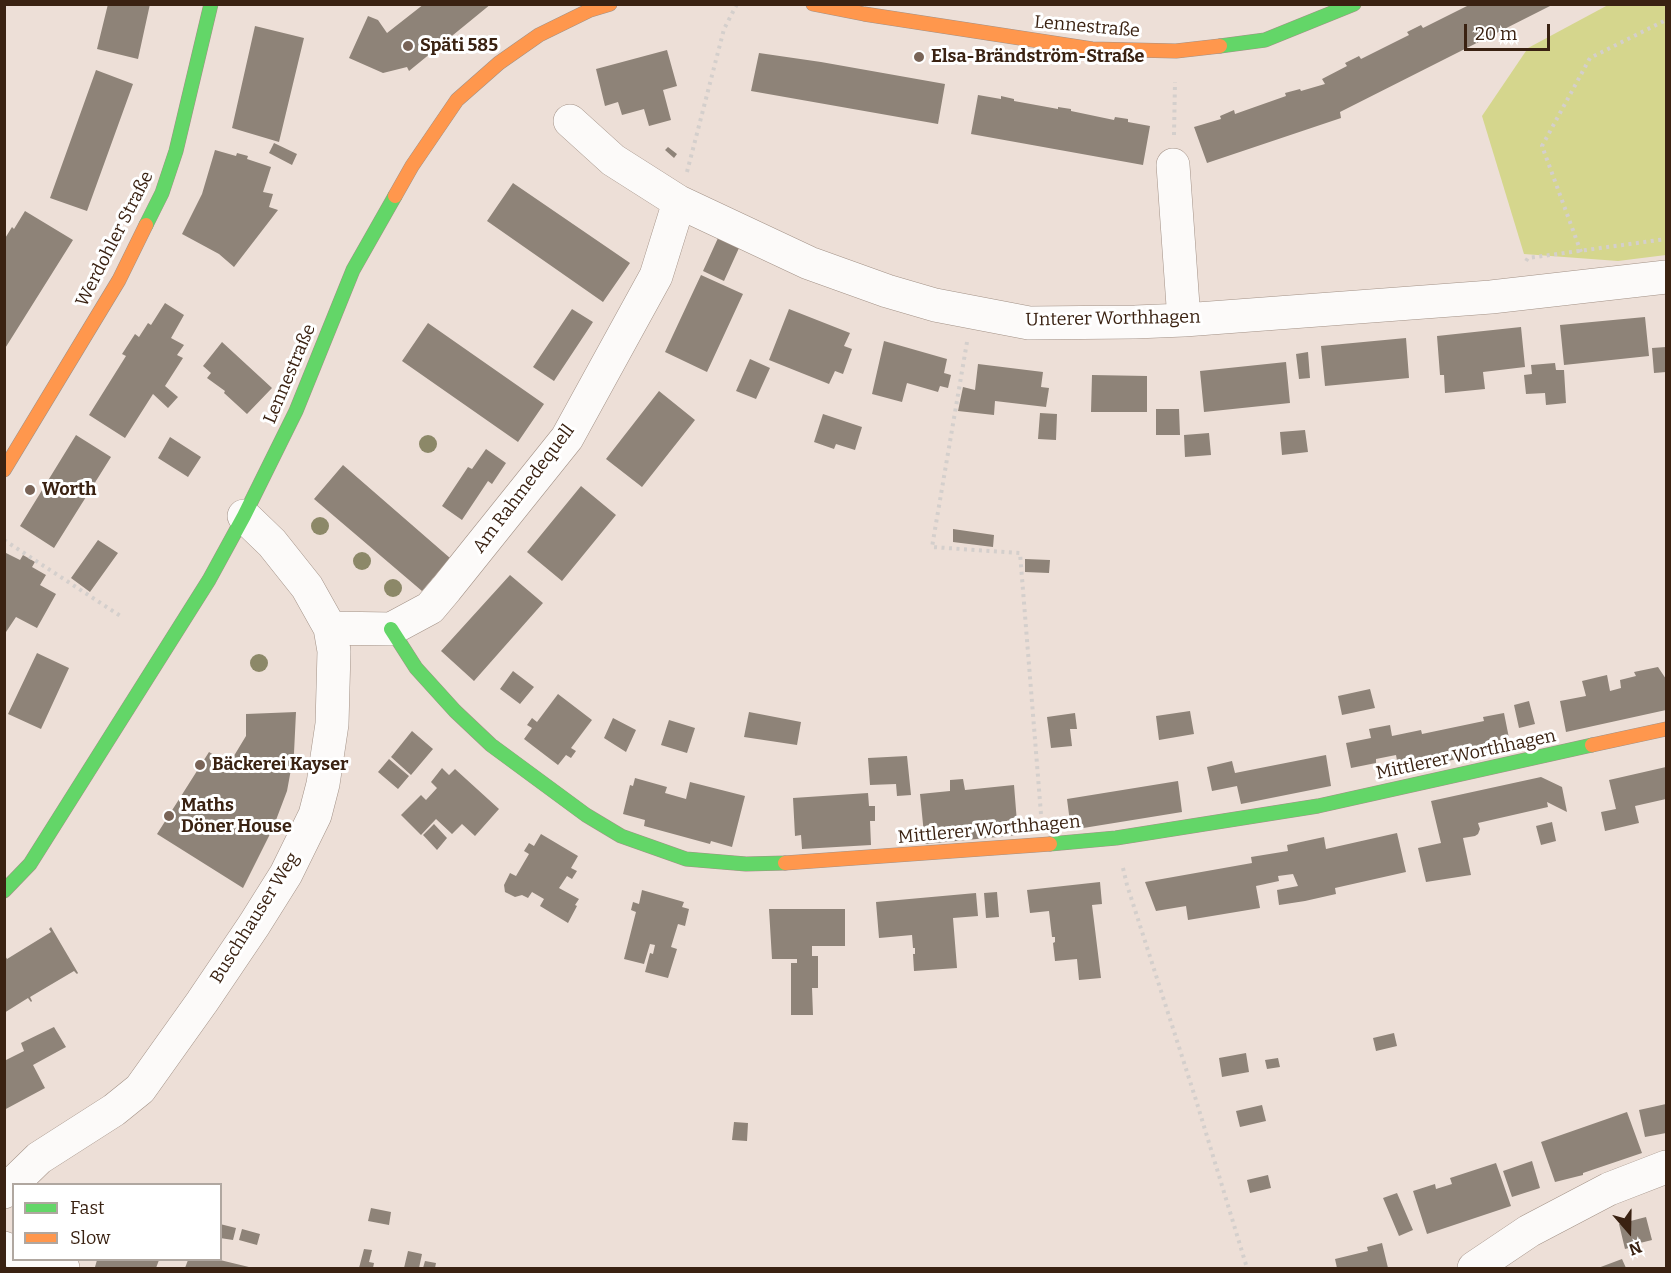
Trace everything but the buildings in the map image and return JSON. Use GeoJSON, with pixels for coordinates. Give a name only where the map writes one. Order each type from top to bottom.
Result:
{"type":"FeatureCollection","features":[{"type":"Feature","properties":{"kind":"street","name":"Werdohler Straße"},"geometry":{"type":"LineString","coordinates":[[4,470],[119,280],[162,193],[186,114],[211,4]]}},
{"type":"Feature","properties":{"kind":"street","name":"Lennestraße"},"geometry":{"type":"LineString","coordinates":[[4,891],[30,864],[209,580],[244,516],[296,411],[353,270],[412,166],[457,100],[499,63],[538,35],[590,10],[610,4]]}},
{"type":"Feature","properties":{"kind":"street","name":"Lennestraße"},"geometry":{"type":"LineString","coordinates":[[813,4],[1092,49],[1176,51],[1265,40],[1354,4]]}},
{"type":"Feature","properties":{"kind":"street","name":"Unterer Worthhagen"},"geometry":{"type":"LineString","coordinates":[[570,121],[613,160],[679,202],[809,263],[887,291],[935,304],[1029,323],[1184,320],[1491,297],[1666,277]]}},
{"type":"Feature","properties":{"kind":"street"},"geometry":{"type":"LineString","coordinates":[[1173,165],[1184,320]]}},
{"type":"Feature","properties":{"kind":"street","name":"Am Rahmedequell"},"geometry":{"type":"LineString","coordinates":[[330,628],[391,629],[430,608],[567,438],[656,276],[679,202]]}},
{"type":"Feature","properties":{"kind":"street","name":"Buschhauser Weg"},"geometry":{"type":"LineString","coordinates":[[13,1183],[39,1158],[114,1110],[140,1089],[254,925],[286,874],[315,815],[323,784],[332,724],[334,651],[330,628],[307,587],[272,543],[244,516]]}},
{"type":"Feature","properties":{"kind":"street","name":"Mittlerer Worthhagen"},"geometry":{"type":"LineString","coordinates":[[391,629],[416,668],[455,711],[491,745],[586,815],[621,836],[686,859],[746,864],[802,863],[1044,845],[1116,837],[1318,806],[1666,729]]}},
{"type":"Feature","properties":{"kind":"street","name":"Lennestraße"},"geometry":{"type":"LineString","coordinates":[[27,843],[59,815]]}},
{"type":"Feature","properties":{"kind":"street"},"geometry":{"type":"LineString","coordinates":[[1474,1269],[1529,1231],[1579,1204],[1609,1189],[1666,1167]]}},
{"type":"Feature","properties":{"kind":"street"},"geometry":{"type":"LineString","coordinates":[[36,1261],[63,1269]]}},
{"type":"Feature","properties":{"kind":"path"},"geometry":{"type":"LineString","coordinates":[[679,202],[724,29],[737,4]]}},
{"type":"Feature","properties":{"kind":"path"},"geometry":{"type":"LineString","coordinates":[[1581,252],[1542,146],[1590,58],[1666,20]]}},
{"type":"Feature","properties":{"kind":"path"},"geometry":{"type":"LineString","coordinates":[[1173,165],[1176,51]]}},
{"type":"Feature","properties":{"kind":"path"},"geometry":{"type":"LineString","coordinates":[[973,312],[932,547],[1020,554],[1044,845]]}},
{"type":"Feature","properties":{"kind":"path"},"geometry":{"type":"LineString","coordinates":[[4,540],[122,617]]}},
{"type":"Feature","properties":{"kind":"path"},"geometry":{"type":"LineString","coordinates":[[1127,885],[1247,1269]]}},
{"type":"Feature","properties":{"kind":"green space"},"geometry":{"type":"Polygon","coordinates":[[[1608,5],[1666,5],[1666,255],[1618,261],[1524,254],[1482,116],[1528,48],[1608,5]]]}},
{"type":"Feature","properties":{"kind":"traffic: fast"},"geometry":{"type":"LineString","coordinates":[[146,225],[162,193],[176,151],[211,4]]}},
{"type":"Feature","properties":{"kind":"traffic: fast"},"geometry":{"type":"LineString","coordinates":[[1220,46],[1265,40],[1354,4]]}},
{"type":"Feature","properties":{"kind":"traffic: fast"},"geometry":{"type":"LineString","coordinates":[[4,891],[30,864],[209,580],[244,516],[296,411],[353,270],[395,196]]}},
{"type":"Feature","properties":{"kind":"traffic: fast"},"geometry":{"type":"LineString","coordinates":[[391,629],[416,668],[455,711],[491,745],[586,815],[621,836],[686,859],[746,864],[785,863]]}},
{"type":"Feature","properties":{"kind":"traffic: fast"},"geometry":{"type":"LineString","coordinates":[[1050,844],[1116,838],[1318,806],[1592,745]]}},
{"type":"Feature","properties":{"kind":"traffic: slow"},"geometry":{"type":"LineString","coordinates":[[395,196],[412,166],[457,100],[499,63],[539,35],[590,10],[610,4]]}},
{"type":"Feature","properties":{"kind":"traffic: slow"},"geometry":{"type":"LineString","coordinates":[[813,4],[1092,49],[1176,51],[1220,46]]}},
{"type":"Feature","properties":{"kind":"traffic: slow"},"geometry":{"type":"LineString","coordinates":[[4,470],[119,280],[146,225]]}},
{"type":"Feature","properties":{"kind":"traffic: slow"},"geometry":{"type":"LineString","coordinates":[[1592,745],[1666,729]]}},
{"type":"Feature","properties":{"kind":"traffic: slow"},"geometry":{"type":"LineString","coordinates":[[785,863],[1050,844]]}},
{"type":"Feature","properties":{"kind":"place","name":"Späti 585"},"geometry":{"type":"Point","coordinates":[408,46]}},
{"type":"Feature","properties":{"kind":"place","name":"Elsa-Brändström-Straße"},"geometry":{"type":"Point","coordinates":[919,57]}},
{"type":"Feature","properties":{"kind":"place","name":"Worth"},"geometry":{"type":"Point","coordinates":[30,490]}},
{"type":"Feature","properties":{"kind":"place","name":"Bäckerei Kayser"},"geometry":{"type":"Point","coordinates":[200,765]}},
{"type":"Feature","properties":{"kind":"place","name":"Maths Döner House"},"geometry":{"type":"Point","coordinates":[169,816]}}]}
